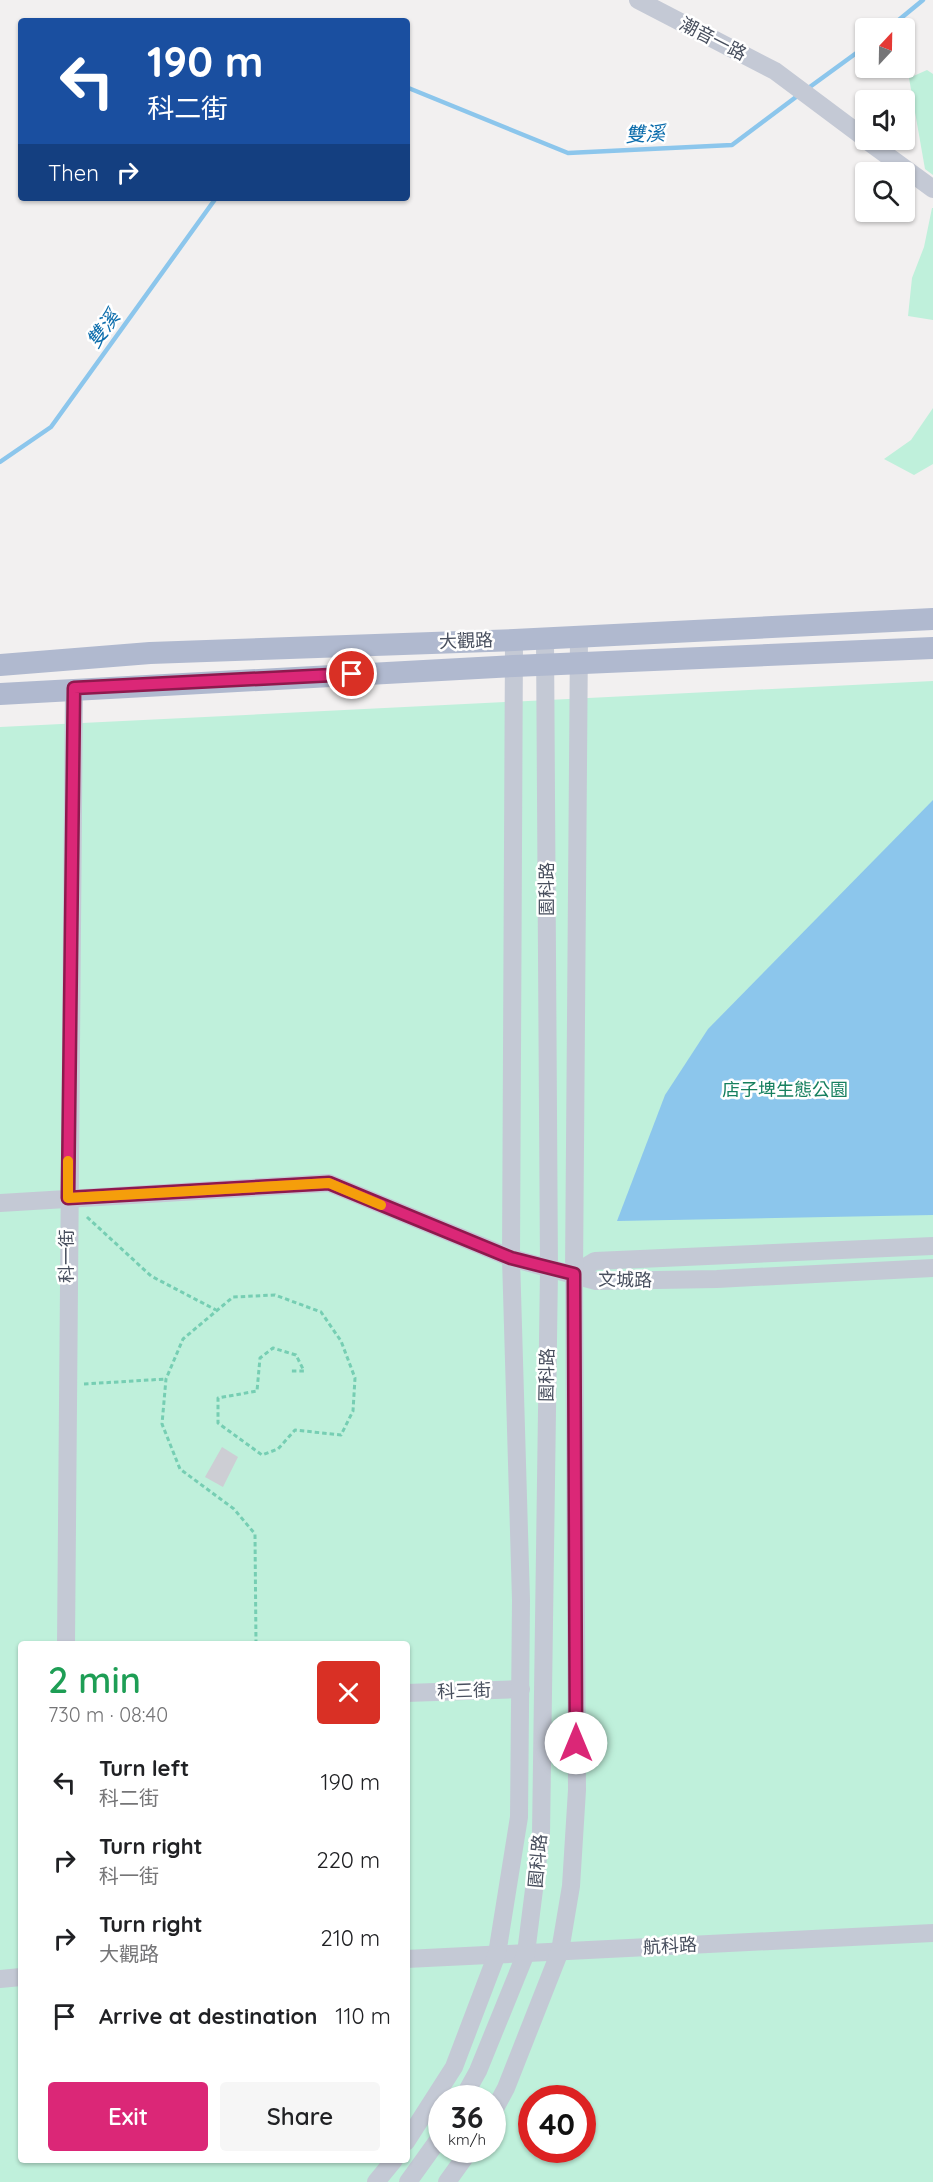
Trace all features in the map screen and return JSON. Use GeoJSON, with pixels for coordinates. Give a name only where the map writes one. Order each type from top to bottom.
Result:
{"type":"FeatureCollection","features":[{"type":"Feature","properties":{"kind":"main road","name":"大觀路"},"geometry":{"type":"LineString","coordinates":[[0,665],[150,653],[514,640],[933,619]]}},
{"type":"Feature","properties":{"kind":"main road","name":"大觀路"},"geometry":{"type":"LineString","coordinates":[[0,694],[74,688],[546,664],[933,648]]}},
{"type":"Feature","properties":{"kind":"street","name":"潮音一路"},"geometry":{"type":"LineString","coordinates":[[638,0],[776,71],[855,131]]}},
{"type":"Feature","properties":{"kind":"street"},"geometry":{"type":"LineString","coordinates":[[881,150],[933,189]]}},
{"type":"Feature","properties":{"kind":"street"},"geometry":{"type":"LineString","coordinates":[[506,2088],[560,1951],[571,1886],[577,1790],[574,1274],[579,637]]}},
{"type":"Feature","properties":{"kind":"street","name":"園科路"},"geometry":{"type":"LineString","coordinates":[[470,2085],[526,1953],[541,1834],[549,1270],[545,638]]}},
{"type":"Feature","properties":{"kind":"street"},"geometry":{"type":"LineString","coordinates":[[410,2136],[454,2067],[497,1954],[519,1817],[520,1689],[511,1258],[514,640]]}},
{"type":"Feature","properties":{"kind":"street","name":"科一街"},"geometry":{"type":"LineString","coordinates":[[66,1641],[74,688]]}},
{"type":"Feature","properties":{"kind":"street"},"geometry":{"type":"LineString","coordinates":[[0,1203],[329,1183],[511,1258],[549,1270],[574,1274]]}},
{"type":"Feature","properties":{"kind":"street","name":"文城路"},"geometry":{"type":"LineString","coordinates":[[574,1274],[595,1261],[933,1246]]}},
{"type":"Feature","properties":{"kind":"street","name":"文城路"},"geometry":{"type":"LineString","coordinates":[[574,1274],[596,1281],[717,1279],[933,1268]]}},
{"type":"Feature","properties":{"kind":"street","name":"科三街"},"geometry":{"type":"LineString","coordinates":[[410,1693],[520,1689]]}},
{"type":"Feature","properties":{"kind":"street","name":"航科路"},"geometry":{"type":"LineString","coordinates":[[410,1959],[933,1933]]}},
{"type":"Feature","properties":{"kind":"street"},"geometry":{"type":"LineString","coordinates":[[0,1978],[18,1977]]}},
{"type":"Feature","properties":{"kind":"street"},"geometry":{"type":"LineString","coordinates":[[408,2182],[428,2154]]}},
{"type":"Feature","properties":{"kind":"street"},"geometry":{"type":"LineString","coordinates":[[376,2182],[391,2163]]}},
{"type":"Feature","properties":{"kind":"street"},"geometry":{"type":"LineString","coordinates":[[447,2182],[461,2163]]}},
{"type":"Feature","properties":{"kind":"path"},"geometry":{"type":"LineString","coordinates":[[68,1198],[150,1276],[216,1310]]}},
{"type":"Feature","properties":{"kind":"path"},"geometry":{"type":"LineString","coordinates":[[256,1641],[255,1534],[234,1509],[180,1469],[162,1424],[166,1379],[183,1339],[233,1297],[275,1295],[321,1312],[342,1341],[355,1378],[353,1411],[340,1435],[296,1430],[278,1449],[262,1455],[218,1423],[218,1398],[257,1391],[260,1358],[273,1348],[296,1355],[304,1371],[290,1371]]}},
{"type":"Feature","properties":{"kind":"path"},"geometry":{"type":"LineString","coordinates":[[67,1385],[166,1379]]}},
{"type":"Feature","properties":{"kind":"green space"},"geometry":{"type":"Polygon","coordinates":[[[927,70],[933,74],[933,175],[925,169],[915,112],[915,90],[911,90],[909,78],[915,78],[915,75],[927,70]]]}},
{"type":"Feature","properties":{"kind":"green space"},"geometry":{"type":"Polygon","coordinates":[[[932,208],[933,320],[908,316],[912,278],[924,247],[932,208]]]}},
{"type":"Feature","properties":{"kind":"green space"},"geometry":{"type":"Polygon","coordinates":[[[933,408],[933,464],[914,475],[884,459],[911,440],[933,408]]]}},
{"type":"Feature","properties":{"kind":"green space"},"geometry":{"type":"Polygon","coordinates":[[[933,681],[933,2182],[0,2182],[0,727],[933,681]]]}},
{"type":"Feature","properties":{"kind":"water","name":"店子埤生態公園"},"geometry":{"type":"Polygon","coordinates":[[[933,800],[933,1215],[617,1221],[665,1095],[708,1029],[933,800]]]}},
{"type":"Feature","properties":{"kind":"building"},"geometry":{"type":"Polygon","coordinates":[[[222,1447],[238,1457],[223,1487],[205,1477],[222,1447]]]}},
{"type":"Feature","properties":{"kind":"waterway","name":"雙溪"},"geometry":{"type":"LineString","coordinates":[[901,18],[923,0]]}},
{"type":"Feature","properties":{"kind":"waterway","name":"雙溪"},"geometry":{"type":"LineString","coordinates":[[807,89],[855,54]]}},
{"type":"Feature","properties":{"kind":"waterway","name":"雙溪"},"geometry":{"type":"LineString","coordinates":[[410,89],[568,153],[732,145],[800,94]]}},
{"type":"Feature","properties":{"kind":"waterway","name":"雙溪"},"geometry":{"type":"LineString","coordinates":[[0,462],[51,427],[214,201]]}},
{"type":"Feature","properties":{"kind":"slow traffic"},"geometry":{"type":"LineString","coordinates":[[68,1161],[68,1198],[329,1183],[381,1205]]}},
{"type":"Feature","properties":{"kind":"route"},"geometry":{"type":"LineString","coordinates":[[352,674],[74,688],[68,1198],[329,1183],[511,1258],[549,1270],[574,1274],[576,1743]]}}]}
